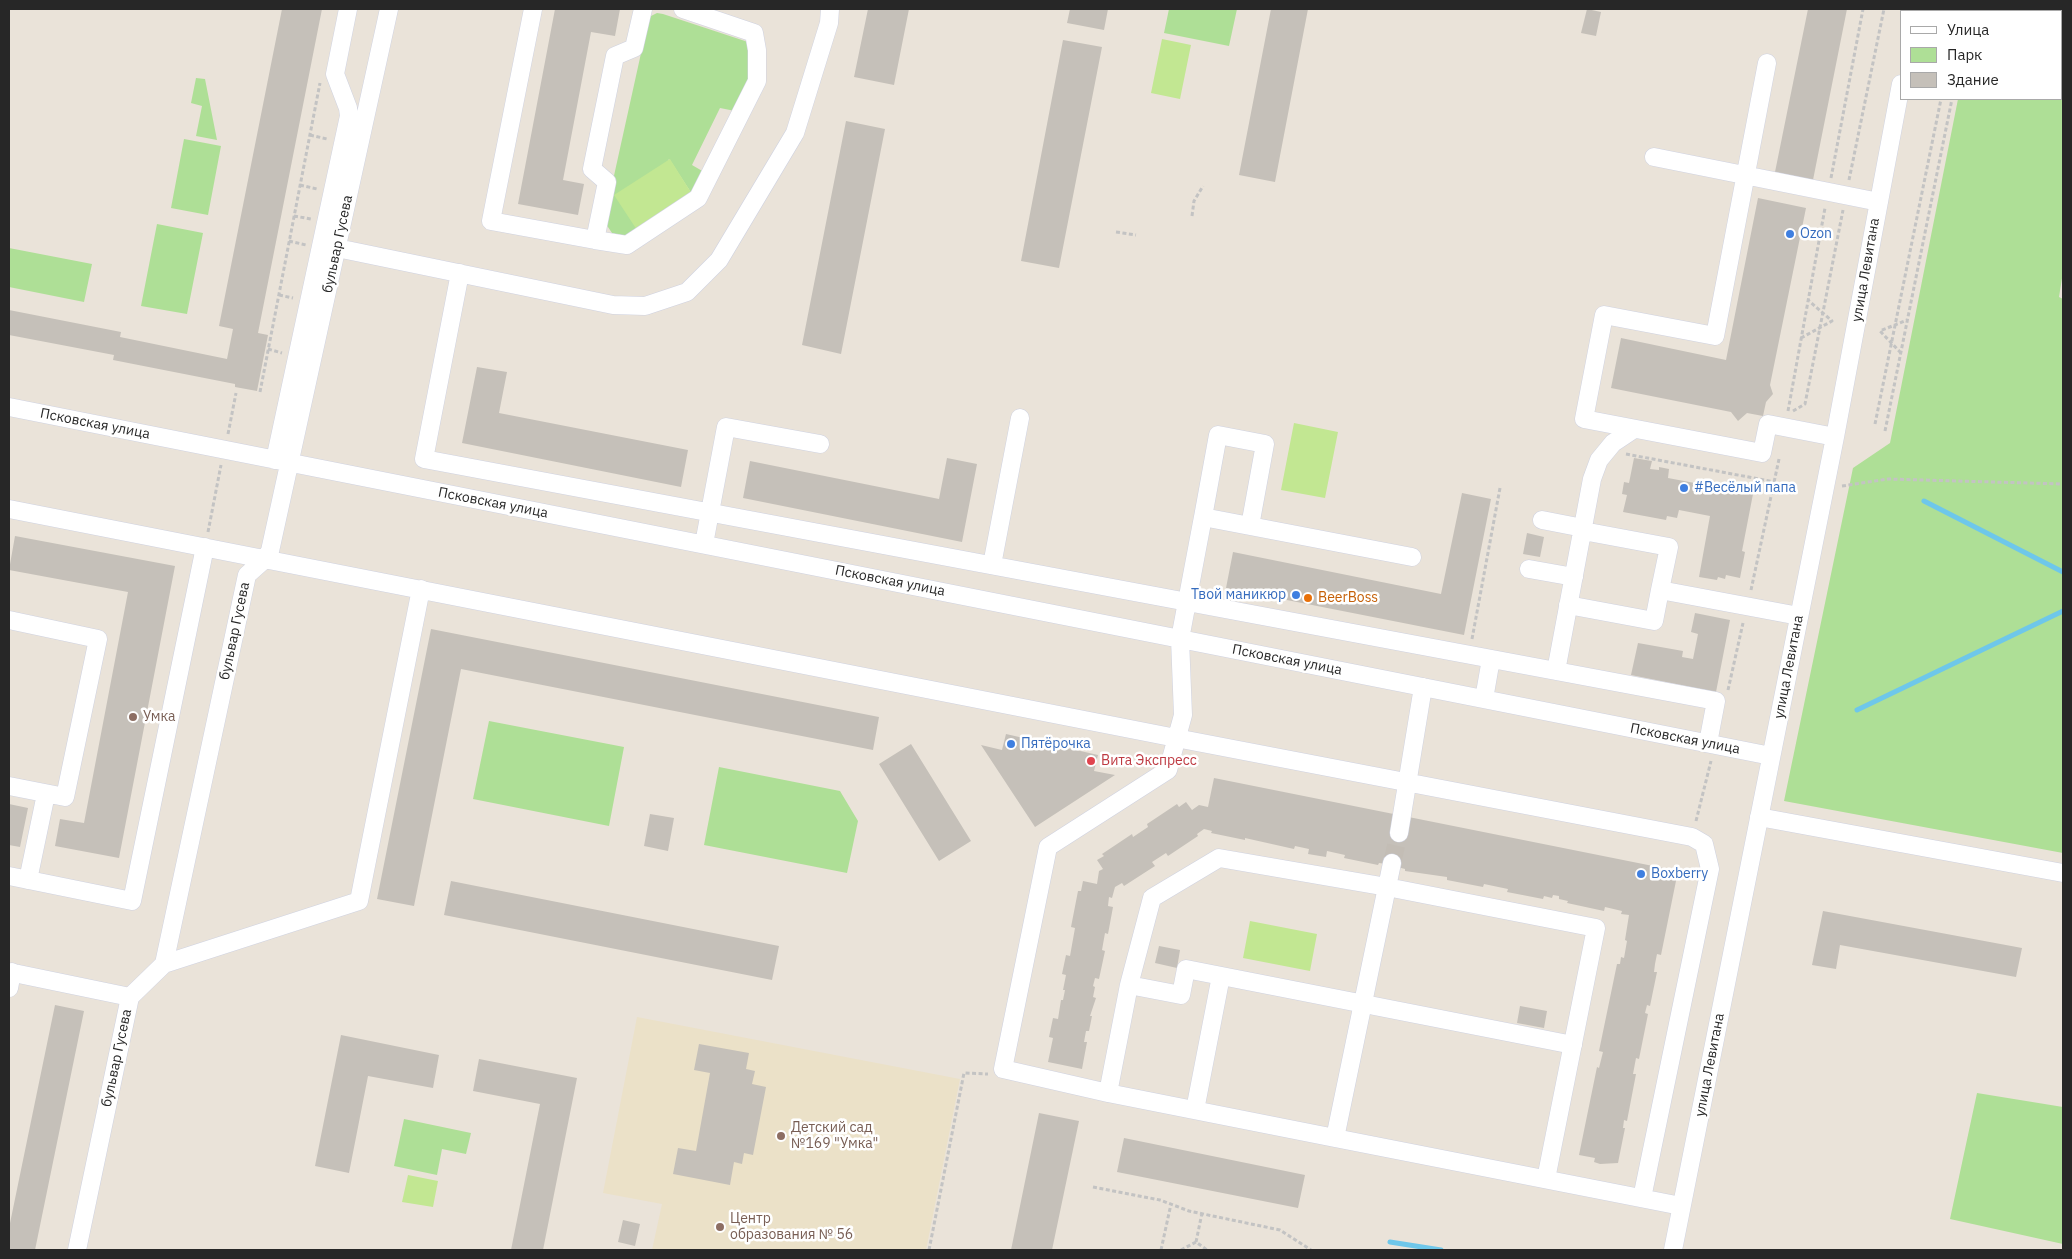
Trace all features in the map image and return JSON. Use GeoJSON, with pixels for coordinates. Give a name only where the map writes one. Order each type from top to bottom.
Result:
{"type":"FeatureCollection","features":[{"type":"Feature","properties":{"kind":"street"},"geometry":{"type":"LineString","coordinates":[[283,461],[348,116],[348,108],[335,74],[348,9]]}},
{"type":"Feature","properties":{"kind":"street","name":"бульвар Гусева"},"geometry":{"type":"LineString","coordinates":[[77,1250],[130,996],[164,964],[247,575],[265,559],[270,551],[283,461],[337,248],[389,9]]}},
{"type":"Feature","properties":{"kind":"street"},"geometry":{"type":"LineString","coordinates":[[533,9],[491,221],[627,245],[698,198],[757,81],[757,50],[754,33],[683,9]]}},
{"type":"Feature","properties":{"kind":"street"},"geometry":{"type":"LineString","coordinates":[[595,240],[607,182],[592,169],[614,56],[634,48],[643,9]]}},
{"type":"Feature","properties":{"kind":"street"},"geometry":{"type":"LineString","coordinates":[[337,248],[613,305],[645,306],[687,292],[718,260],[795,133],[830,24],[830,9]]}},
{"type":"Feature","properties":{"kind":"street"},"geometry":{"type":"LineString","coordinates":[[1767,63],[1715,336],[1604,315],[1584,420],[1762,453],[1768,424],[1835,437]]}},
{"type":"Feature","properties":{"kind":"street","name":"улица Левитана"},"geometry":{"type":"LineString","coordinates":[[1673,1250],[1835,437],[1900,89]]}},
{"type":"Feature","properties":{"kind":"street"},"geometry":{"type":"LineString","coordinates":[[1654,157],[1879,202]]}},
{"type":"Feature","properties":{"kind":"street"},"geometry":{"type":"LineString","coordinates":[[460,273],[424,459],[1716,701],[1708,744]]}},
{"type":"Feature","properties":{"kind":"street","name":"Псковская улица"},"geometry":{"type":"LineString","coordinates":[[9,407],[1771,756]]}},
{"type":"Feature","properties":{"kind":"street"},"geometry":{"type":"LineString","coordinates":[[992,565],[1020,418]]}},
{"type":"Feature","properties":{"kind":"street"},"geometry":{"type":"LineString","coordinates":[[704,544],[726,427],[820,444]]}},
{"type":"Feature","properties":{"kind":"street"},"geometry":{"type":"LineString","coordinates":[[1556,671],[1592,479],[1599,460],[1613,443],[1634,429]]}},
{"type":"Feature","properties":{"kind":"street"},"geometry":{"type":"LineString","coordinates":[[1250,526],[1265,444],[1218,435],[1180,639],[1182,714],[1168,770],[1048,848],[1002,1069],[1108,1093],[1681,1206]]}},
{"type":"Feature","properties":{"kind":"street"},"geometry":{"type":"LineString","coordinates":[[9,509],[1176,738],[1692,837],[1704,844],[1710,869],[1642,1198]]}},
{"type":"Feature","properties":{"kind":"street"},"geometry":{"type":"LineString","coordinates":[[1203,517],[1412,557]]}},
{"type":"Feature","properties":{"kind":"street"},"geometry":{"type":"LineString","coordinates":[[1542,520],[1669,547],[1654,621],[1568,605]]}},
{"type":"Feature","properties":{"kind":"street"},"geometry":{"type":"LineString","coordinates":[[9,876],[132,901],[205,547]]}},
{"type":"Feature","properties":{"kind":"street"},"geometry":{"type":"LineString","coordinates":[[1529,569],[1574,577]]}},
{"type":"Feature","properties":{"kind":"street"},"geometry":{"type":"LineString","coordinates":[[164,964],[359,901],[421,589]]}},
{"type":"Feature","properties":{"kind":"street"},"geometry":{"type":"LineString","coordinates":[[1660,590],[1799,616]]}},
{"type":"Feature","properties":{"kind":"street"},"geometry":{"type":"LineString","coordinates":[[9,620],[98,639],[65,797],[9,786]]}},
{"type":"Feature","properties":{"kind":"street"},"geometry":{"type":"LineString","coordinates":[[1484,699],[1492,659]]}},
{"type":"Feature","properties":{"kind":"street"},"geometry":{"type":"LineString","coordinates":[[1399,833],[1423,687]]}},
{"type":"Feature","properties":{"kind":"street"},"geometry":{"type":"LineString","coordinates":[[28,880],[46,794]]}},
{"type":"Feature","properties":{"kind":"street"},"geometry":{"type":"LineString","coordinates":[[1759,817],[2063,873]]}},
{"type":"Feature","properties":{"kind":"street"},"geometry":{"type":"LineString","coordinates":[[1108,1093],[1129,985],[1152,898],[1219,858],[1387,887],[1596,928],[1546,1179]]}},
{"type":"Feature","properties":{"kind":"street"},"geometry":{"type":"LineString","coordinates":[[1335,1138],[1392,863]]}},
{"type":"Feature","properties":{"kind":"street"},"geometry":{"type":"LineString","coordinates":[[1129,985],[1181,995],[1186,969],[1573,1045]]}},
{"type":"Feature","properties":{"kind":"street"},"geometry":{"type":"LineString","coordinates":[[1195,1110],[1221,976]]}},
{"type":"Feature","properties":{"kind":"street"},"geometry":{"type":"LineString","coordinates":[[10,977],[130,996]]}},
{"type":"Feature","properties":{"kind":"path"},"geometry":{"type":"LineString","coordinates":[[1787,415],[1805,404],[1884,9]]}},
{"type":"Feature","properties":{"kind":"path"},"geometry":{"type":"LineString","coordinates":[[260,392],[321,81]]}},
{"type":"Feature","properties":{"kind":"path"},"geometry":{"type":"LineString","coordinates":[[1875,424],[1941,100]]}},
{"type":"Feature","properties":{"kind":"path"},"geometry":{"type":"LineString","coordinates":[[1885,431],[1952,100]]}},
{"type":"Feature","properties":{"kind":"path"},"geometry":{"type":"LineString","coordinates":[[1192,216],[1194,201],[1203,186]]}},
{"type":"Feature","properties":{"kind":"path"},"geometry":{"type":"LineString","coordinates":[[1116,232],[1136,235]]}},
{"type":"Feature","properties":{"kind":"path"},"geometry":{"type":"LineString","coordinates":[[1801,338],[1832,321],[1808,300]]}},
{"type":"Feature","properties":{"kind":"path"},"geometry":{"type":"LineString","coordinates":[[1901,353],[1880,331],[1907,320]]}},
{"type":"Feature","properties":{"kind":"path"},"geometry":{"type":"LineString","coordinates":[[205,547],[236,393]]}},
{"type":"Feature","properties":{"kind":"path"},"geometry":{"type":"LineString","coordinates":[[1623,454],[1775,482]]}},
{"type":"Feature","properties":{"kind":"path"},"geometry":{"type":"LineString","coordinates":[[1825,487],[1832,488],[1888,479],[2063,484]]}},
{"type":"Feature","properties":{"kind":"path"},"geometry":{"type":"LineString","coordinates":[[1470,647],[1500,488]]}},
{"type":"Feature","properties":{"kind":"path"},"geometry":{"type":"LineString","coordinates":[[929,1250],[964,1073],[988,1074],[1002,1069]]}},
{"type":"Feature","properties":{"kind":"path"},"geometry":{"type":"LineString","coordinates":[[1093,1187],[1171,1204],[1202,1214],[1280,1230],[1311,1250]]}},
{"type":"Feature","properties":{"kind":"path"},"geometry":{"type":"LineString","coordinates":[[1161,1250],[1171,1204]]}},
{"type":"Feature","properties":{"kind":"path"},"geometry":{"type":"LineString","coordinates":[[1181,1250],[1196,1242],[1202,1214]]}},
{"type":"Feature","properties":{"kind":"path"},"geometry":{"type":"LineString","coordinates":[[1196,1242],[1207,1250]]}},
{"type":"Feature","properties":{"kind":"shaded area","name":"Детский сад №169 \"Умка\""},"geometry":{"type":"Polygon","coordinates":[[[637,1017],[960,1079],[926,1250],[652,1250],[662,1204],[603,1193],[637,1017]]]}},
{"type":"Feature","properties":{"kind":"green space"},"geometry":{"type":"Polygon","coordinates":[[[1169,9],[1237,9],[1229,46],[1164,33],[1169,9]]]}},
{"type":"Feature","properties":{"kind":"green space"},"geometry":{"type":"Polygon","coordinates":[[[2063,9],[2063,272],[2059,297],[2063,299],[2063,853],[1784,801],[1853,468],[1890,443],[1958,100],[2062,100],[2062,10],[1976,10],[2063,9]]]}},
{"type":"Feature","properties":{"kind":"green space"},"geometry":{"type":"Polygon","coordinates":[[[657,13],[748,42],[752,50],[749,82],[735,111],[720,108],[692,165],[704,172],[692,194],[669,159],[637,230],[624,236],[612,233],[604,221],[649,17],[657,13]]]}},
{"type":"Feature","properties":{"kind":"green space"},"geometry":{"type":"Polygon","coordinates":[[[1162,39],[1191,45],[1180,99],[1151,93],[1162,39]]]}},
{"type":"Feature","properties":{"kind":"green space"},"geometry":{"type":"Polygon","coordinates":[[[196,78],[205,79],[217,140],[196,136],[202,106],[191,103],[196,78]]]}},
{"type":"Feature","properties":{"kind":"green space"},"geometry":{"type":"Polygon","coordinates":[[[184,139],[221,146],[208,215],[171,208],[184,139]]]}},
{"type":"Feature","properties":{"kind":"green space"},"geometry":{"type":"Polygon","coordinates":[[[670,159],[692,194],[637,230],[614,195],[670,159]]]}},
{"type":"Feature","properties":{"kind":"green space"},"geometry":{"type":"Polygon","coordinates":[[[157,224],[203,233],[187,314],[141,306],[157,224]]]}},
{"type":"Feature","properties":{"kind":"green space"},"geometry":{"type":"Polygon","coordinates":[[[9,248],[92,264],[84,302],[9,287],[9,248]]]}},
{"type":"Feature","properties":{"kind":"green space"},"geometry":{"type":"Polygon","coordinates":[[[1294,423],[1338,432],[1325,498],[1281,490],[1294,423]]]}},
{"type":"Feature","properties":{"kind":"green space"},"geometry":{"type":"Polygon","coordinates":[[[489,721],[624,747],[609,826],[473,799],[489,721]]]}},
{"type":"Feature","properties":{"kind":"green space"},"geometry":{"type":"Polygon","coordinates":[[[719,767],[840,791],[858,821],[847,873],[704,845],[719,767]]]}},
{"type":"Feature","properties":{"kind":"green space"},"geometry":{"type":"Polygon","coordinates":[[[1250,921],[1317,934],[1310,971],[1243,958],[1250,921]]]}},
{"type":"Feature","properties":{"kind":"green space"},"geometry":{"type":"Polygon","coordinates":[[[1977,1093],[2063,1107],[2063,1244],[1950,1219],[1977,1093]]]}},
{"type":"Feature","properties":{"kind":"green space"},"geometry":{"type":"Polygon","coordinates":[[[404,1119],[471,1133],[466,1154],[442,1149],[437,1175],[394,1166],[404,1119]]]}},
{"type":"Feature","properties":{"kind":"green space"},"geometry":{"type":"Polygon","coordinates":[[[408,1175],[438,1181],[433,1207],[402,1202],[408,1175]]]}},
{"type":"Feature","properties":{"kind":"building"},"geometry":{"type":"Polygon","coordinates":[[[282,9],[322,9],[258,333],[268,335],[257,391],[235,387],[235,384],[113,360],[114,355],[9,335],[9,310],[121,332],[120,337],[227,359],[233,329],[219,326],[282,9]]]}},
{"type":"Feature","properties":{"kind":"building"},"geometry":{"type":"Polygon","coordinates":[[[555,9],[620,9],[615,36],[591,32],[563,180],[584,184],[578,215],[518,204],[555,9]]]}},
{"type":"Feature","properties":{"kind":"building"},"geometry":{"type":"Polygon","coordinates":[[[868,9],[909,9],[894,85],[854,77],[868,9]]]}},
{"type":"Feature","properties":{"kind":"building"},"geometry":{"type":"Polygon","coordinates":[[[1070,9],[1108,9],[1104,30],[1067,23],[1070,9]]]}},
{"type":"Feature","properties":{"kind":"building"},"geometry":{"type":"Polygon","coordinates":[[[1271,9],[1308,9],[1275,182],[1239,175],[1271,9]]]}},
{"type":"Feature","properties":{"kind":"building"},"geometry":{"type":"Polygon","coordinates":[[[1587,9],[1601,12],[1596,36],[1581,33],[1587,9]]]}},
{"type":"Feature","properties":{"kind":"building"},"geometry":{"type":"Polygon","coordinates":[[[1808,9],[1847,9],[1813,180],[1775,172],[1808,9]]]}},
{"type":"Feature","properties":{"kind":"building"},"geometry":{"type":"Polygon","coordinates":[[[1063,40],[1102,47],[1059,268],[1021,261],[1063,40]]]}},
{"type":"Feature","properties":{"kind":"building"},"geometry":{"type":"Polygon","coordinates":[[[846,121],[885,129],[841,354],[802,345],[846,121]]]}},
{"type":"Feature","properties":{"kind":"building"},"geometry":{"type":"Polygon","coordinates":[[[1758,198],[1806,208],[1770,385],[1773,394],[1766,402],[1763,416],[1747,413],[1738,421],[1731,412],[1611,388],[1621,338],[1726,360],[1758,198]]]}},
{"type":"Feature","properties":{"kind":"building"},"geometry":{"type":"Polygon","coordinates":[[[477,367],[507,372],[499,413],[688,450],[681,487],[462,443],[477,367]]]}},
{"type":"Feature","properties":{"kind":"building"},"geometry":{"type":"Polygon","coordinates":[[[947,458],[977,464],[962,542],[743,498],[750,461],[939,499],[947,458]]]}},
{"type":"Feature","properties":{"kind":"building"},"geometry":{"type":"Polygon","coordinates":[[[1634,458],[1652,461],[1650,469],[1659,470],[1659,467],[1669,469],[1668,478],[1753,494],[1742,551],[1745,552],[1740,578],[1726,575],[1725,579],[1718,577],[1717,580],[1699,577],[1710,516],[1679,510],[1677,518],[1667,516],[1666,520],[1623,512],[1627,495],[1622,494],[1624,482],[1629,483],[1634,458]]]}},
{"type":"Feature","properties":{"kind":"building"},"geometry":{"type":"Polygon","coordinates":[[[1462,493],[1491,499],[1464,635],[1226,588],[1233,552],[1441,594],[1462,493]]]}},
{"type":"Feature","properties":{"kind":"building"},"geometry":{"type":"Polygon","coordinates":[[[1527,533],[1544,537],[1540,557],[1523,554],[1527,533]]]}},
{"type":"Feature","properties":{"kind":"building"},"geometry":{"type":"Polygon","coordinates":[[[15,536],[175,566],[119,858],[55,846],[60,819],[84,823],[128,592],[9,570],[15,536]]]}},
{"type":"Feature","properties":{"kind":"building"},"geometry":{"type":"Polygon","coordinates":[[[1695,613],[1730,620],[1716,692],[1631,675],[1638,643],[1683,651],[1682,657],[1693,659],[1698,634],[1691,632],[1695,613]]]}},
{"type":"Feature","properties":{"kind":"building"},"geometry":{"type":"Polygon","coordinates":[[[431,629],[879,717],[873,750],[461,669],[414,906],[377,899],[431,629]]]}},
{"type":"Feature","properties":{"kind":"building"},"geometry":{"type":"Polygon","coordinates":[[[1006,734],[1098,755],[1094,771],[1115,775],[1035,827],[981,745],[1002,750],[1006,734]]]}},
{"type":"Feature","properties":{"kind":"building"},"geometry":{"type":"Polygon","coordinates":[[[911,744],[971,841],[939,861],[879,764],[911,744]]]}},
{"type":"Feature","properties":{"kind":"building"},"geometry":{"type":"Polygon","coordinates":[[[1214,778],[1678,871],[1661,955],[1657,954],[1654,972],[1657,972],[1650,1006],[1647,1005],[1645,1013],[1648,1014],[1639,1059],[1636,1058],[1633,1074],[1636,1074],[1627,1121],[1624,1120],[1623,1128],[1625,1128],[1618,1163],[1600,1164],[1594,1162],[1595,1158],[1579,1155],[1597,1067],[1599,1068],[1603,1052],[1599,1051],[1617,964],[1620,964],[1621,957],[1624,958],[1629,915],[1621,914],[1622,911],[1605,907],[1604,911],[1567,903],[1568,901],[1559,899],[1559,896],[1553,895],[1552,898],[1544,896],[1543,899],[1507,892],[1508,889],[1484,884],[1483,887],[1447,880],[1447,877],[1405,871],[1405,869],[1386,864],[1379,863],[1378,865],[1344,858],[1345,855],[1327,851],[1326,857],[1308,854],[1309,849],[1295,846],[1294,849],[1245,838],[1245,840],[1211,833],[1212,831],[1204,829],[1197,834],[1198,836],[1168,856],[1166,853],[1152,862],[1155,866],[1124,886],[1122,883],[1115,887],[1112,898],[1109,897],[1108,906],[1113,907],[1108,934],[1105,933],[1102,950],[1105,951],[1099,979],[1095,978],[1093,986],[1095,987],[1093,997],[1096,998],[1090,1016],[1092,1016],[1089,1031],[1086,1031],[1084,1042],[1087,1042],[1082,1069],[1048,1062],[1053,1038],[1049,1037],[1053,1018],[1058,1019],[1061,1000],[1063,1000],[1066,975],[1062,974],[1066,955],[1070,956],[1075,928],[1071,927],[1078,891],[1081,891],[1083,881],[1097,884],[1099,871],[1103,869],[1097,860],[1104,856],[1102,854],[1132,834],[1133,837],[1148,827],[1147,824],[1177,804],[1179,807],[1186,802],[1192,810],[1199,805],[1208,807],[1214,778]]]}},
{"type":"Feature","properties":{"kind":"building"},"geometry":{"type":"Polygon","coordinates":[[[9,804],[28,808],[20,847],[9,845],[9,804]]]}},
{"type":"Feature","properties":{"kind":"building"},"geometry":{"type":"Polygon","coordinates":[[[650,814],[674,818],[668,851],[644,846],[650,814]]]}},
{"type":"Feature","properties":{"kind":"building"},"geometry":{"type":"Polygon","coordinates":[[[451,881],[779,946],[772,980],[444,915],[451,881]]]}},
{"type":"Feature","properties":{"kind":"building"},"geometry":{"type":"Polygon","coordinates":[[[1823,911],[2022,948],[2016,977],[1840,945],[1836,969],[1812,965],[1823,911]]]}},
{"type":"Feature","properties":{"kind":"building"},"geometry":{"type":"Polygon","coordinates":[[[1159,946],[1180,950],[1177,968],[1155,963],[1159,946]]]}},
{"type":"Feature","properties":{"kind":"building"},"geometry":{"type":"Polygon","coordinates":[[[55,1005],[84,1011],[35,1250],[9,1250],[9,1228],[55,1005]]]}},
{"type":"Feature","properties":{"kind":"building"},"geometry":{"type":"Polygon","coordinates":[[[1520,1006],[1547,1011],[1544,1028],[1517,1023],[1520,1006]]]}},
{"type":"Feature","properties":{"kind":"building"},"geometry":{"type":"Polygon","coordinates":[[[341,1035],[439,1055],[433,1088],[368,1076],[349,1173],[315,1166],[341,1035]]]}},
{"type":"Feature","properties":{"kind":"building"},"geometry":{"type":"Polygon","coordinates":[[[699,1044],[749,1053],[746,1069],[755,1071],[752,1084],[766,1087],[753,1155],[744,1153],[742,1164],[734,1162],[730,1185],[673,1174],[678,1148],[696,1151],[710,1073],[694,1070],[699,1044]]]}},
{"type":"Feature","properties":{"kind":"building"},"geometry":{"type":"Polygon","coordinates":[[[479,1059],[577,1078],[543,1250],[511,1250],[540,1104],[473,1091],[479,1059]]]}},
{"type":"Feature","properties":{"kind":"building"},"geometry":{"type":"Polygon","coordinates":[[[1039,1113],[1079,1121],[1052,1250],[1011,1250],[1039,1113]]]}},
{"type":"Feature","properties":{"kind":"building"},"geometry":{"type":"Polygon","coordinates":[[[1124,1138],[1305,1175],[1298,1208],[1117,1172],[1124,1138]]]}},
{"type":"Feature","properties":{"kind":"building"},"geometry":{"type":"Polygon","coordinates":[[[623,1220],[640,1224],[635,1246],[618,1242],[623,1220]]]}},
{"type":"Feature","properties":{"kind":"waterway"},"geometry":{"type":"LineString","coordinates":[[1924,501],[2063,572]]}},
{"type":"Feature","properties":{"kind":"waterway"},"geometry":{"type":"LineString","coordinates":[[1857,710],[2063,611]]}},
{"type":"Feature","properties":{"kind":"waterway"},"geometry":{"type":"LineString","coordinates":[[1390,1242],[1441,1250]]}},
{"type":"Feature","properties":{"kind":"tunnel"},"geometry":{"type":"LineString","coordinates":[[1392,863],[1399,833]]}},
{"type":"Feature","properties":{"kind":"place","name":"Ozon"},"geometry":{"type":"Point","coordinates":[1790,234]}},
{"type":"Feature","properties":{"kind":"place","name":"#Весёлый папа"},"geometry":{"type":"Point","coordinates":[1684,488]}},
{"type":"Feature","properties":{"kind":"place","name":"Твой маникюр"},"geometry":{"type":"Point","coordinates":[1296,595]}},
{"type":"Feature","properties":{"kind":"place","name":"BeerBoss"},"geometry":{"type":"Point","coordinates":[1308,598]}},
{"type":"Feature","properties":{"kind":"place","name":"Умка"},"geometry":{"type":"Point","coordinates":[133,717]}},
{"type":"Feature","properties":{"kind":"place","name":"Пятёрочка"},"geometry":{"type":"Point","coordinates":[1011,744]}},
{"type":"Feature","properties":{"kind":"place","name":"Вита Экспресс"},"geometry":{"type":"Point","coordinates":[1091,761]}},
{"type":"Feature","properties":{"kind":"place","name":"Boxberry"},"geometry":{"type":"Point","coordinates":[1641,874]}},
{"type":"Feature","properties":{"kind":"place","name":"Детский сад №169 \"Умка\""},"geometry":{"type":"Point","coordinates":[781,1136]}},
{"type":"Feature","properties":{"kind":"place","name":"Центр образования № 56"},"geometry":{"type":"Point","coordinates":[720,1227]}}]}
